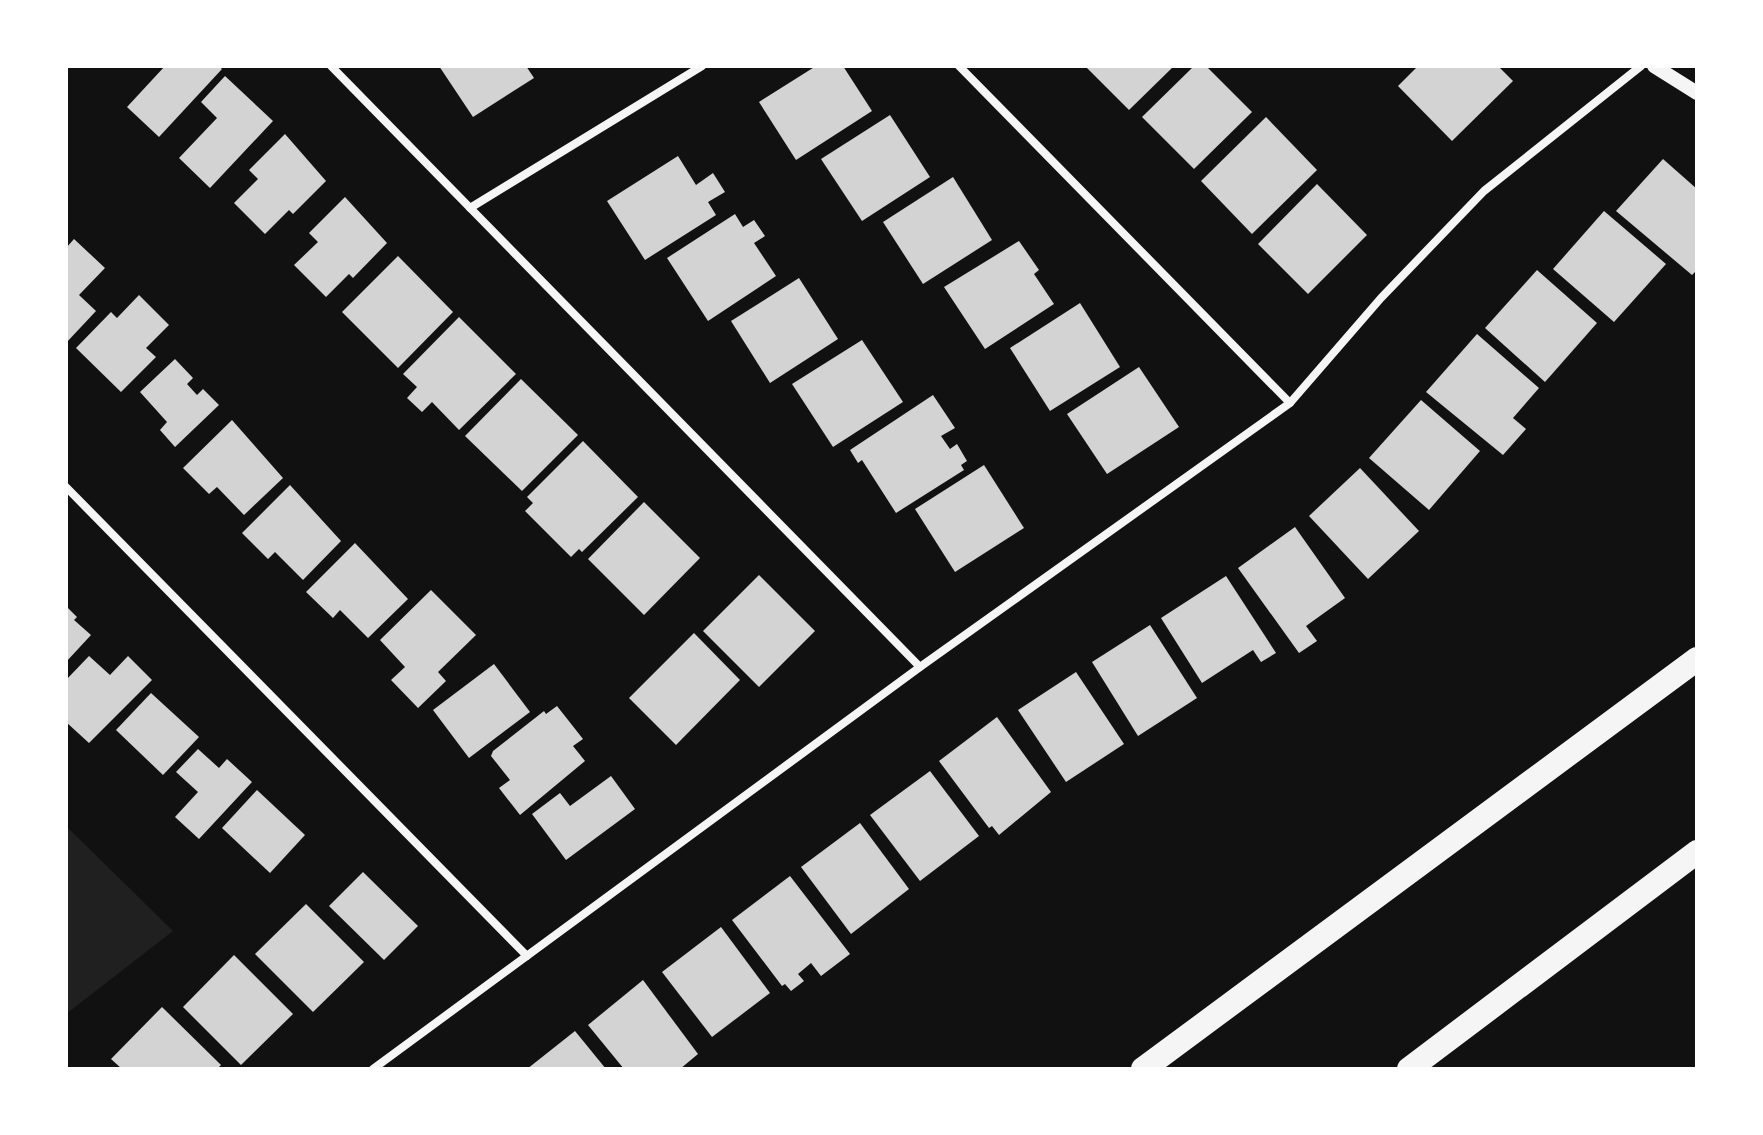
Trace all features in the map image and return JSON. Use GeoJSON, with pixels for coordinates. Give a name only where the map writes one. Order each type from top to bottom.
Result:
{"type":"FeatureCollection","features":[{"type":"Feature","properties":{"kind":"highway"},"geometry":{"type":"LineString","coordinates":[[1143,1069],[1697,659]]}},
{"type":"Feature","properties":{"kind":"highway"},"geometry":{"type":"LineString","coordinates":[[1409,1069],[1697,852]]}},
{"type":"Feature","properties":{"kind":"street"},"geometry":{"type":"LineString","coordinates":[[331,66],[920,667]]}},
{"type":"Feature","properties":{"kind":"street"},"geometry":{"type":"LineString","coordinates":[[470,208],[702,66]]}},
{"type":"Feature","properties":{"kind":"street"},"geometry":{"type":"LineString","coordinates":[[959,66],[1290,403]]}},
{"type":"Feature","properties":{"kind":"street"},"geometry":{"type":"LineString","coordinates":[[373,1069],[920,667],[1290,403],[1381,298],[1484,191],[1641,66]]}},
{"type":"Feature","properties":{"kind":"street"},"geometry":{"type":"LineString","coordinates":[[1654,66],[1697,93]]}},
{"type":"Feature","properties":{"kind":"street"},"geometry":{"type":"LineString","coordinates":[[66,487],[527,956]]}},
{"type":"Feature","properties":{"kind":"shaded area"},"geometry":{"type":"Polygon","coordinates":[[[66,826],[173,931],[66,1014],[66,826]]]}},
{"type":"Feature","properties":{"kind":"building"},"geometry":{"type":"Polygon","coordinates":[[[165,66],[218,66],[222,69],[159,137],[127,107],[165,66]]]}},
{"type":"Feature","properties":{"kind":"building"},"geometry":{"type":"Polygon","coordinates":[[[439,66],[526,66],[534,78],[473,117],[439,66]]]}},
{"type":"Feature","properties":{"kind":"building"},"geometry":{"type":"Polygon","coordinates":[[[816,66],[843,66],[872,111],[796,160],[759,102],[816,66]]]}},
{"type":"Feature","properties":{"kind":"building"},"geometry":{"type":"Polygon","coordinates":[[[1085,66],[1174,66],[1129,110],[1085,66]]]}},
{"type":"Feature","properties":{"kind":"building"},"geometry":{"type":"Polygon","coordinates":[[[1194,66],[1206,66],[1252,112],[1194,169],[1142,117],[1194,66]]]}},
{"type":"Feature","properties":{"kind":"building"},"geometry":{"type":"Polygon","coordinates":[[[1418,66],[1498,66],[1513,81],[1452,141],[1398,86],[1418,66]]]}},
{"type":"Feature","properties":{"kind":"building"},"geometry":{"type":"Polygon","coordinates":[[[225,76],[273,121],[210,188],[179,158],[217,118],[201,102],[225,76]]]}},
{"type":"Feature","properties":{"kind":"building"},"geometry":{"type":"Polygon","coordinates":[[[890,115],[930,177],[862,221],[821,159],[890,115]]]}},
{"type":"Feature","properties":{"kind":"building"},"geometry":{"type":"Polygon","coordinates":[[[1266,117],[1317,170],[1252,234],[1201,181],[1266,117]]]}},
{"type":"Feature","properties":{"kind":"building"},"geometry":{"type":"Polygon","coordinates":[[[285,134],[326,181],[293,214],[289,210],[265,234],[234,203],[258,179],[249,170],[285,134]]]}},
{"type":"Feature","properties":{"kind":"building"},"geometry":{"type":"Polygon","coordinates":[[[678,156],[696,185],[713,173],[725,192],[708,202],[716,215],[645,260],[607,201],[678,156]]]}},
{"type":"Feature","properties":{"kind":"building"},"geometry":{"type":"Polygon","coordinates":[[[1663,159],[1697,189],[1697,270],[1692,275],[1616,211],[1663,159]]]}},
{"type":"Feature","properties":{"kind":"building"},"geometry":{"type":"Polygon","coordinates":[[[953,177],[992,240],[923,284],[883,222],[953,177]]]}},
{"type":"Feature","properties":{"kind":"building"},"geometry":{"type":"Polygon","coordinates":[[[1317,184],[1367,235],[1308,294],[1258,244],[1317,184]]]}},
{"type":"Feature","properties":{"kind":"building"},"geometry":{"type":"Polygon","coordinates":[[[345,197],[387,243],[353,278],[349,274],[326,297],[294,265],[318,242],[309,233],[345,197]]]}},
{"type":"Feature","properties":{"kind":"building"},"geometry":{"type":"Polygon","coordinates":[[[1604,211],[1666,264],[1614,322],[1553,269],[1604,211]]]}},
{"type":"Feature","properties":{"kind":"building"},"geometry":{"type":"Polygon","coordinates":[[[735,214],[743,227],[754,220],[765,236],[754,243],[776,276],[708,321],[667,258],[735,214]]]}},
{"type":"Feature","properties":{"kind":"building"},"geometry":{"type":"Polygon","coordinates":[[[74,239],[105,268],[79,295],[96,311],[66,343],[66,248],[74,239]]]}},
{"type":"Feature","properties":{"kind":"building"},"geometry":{"type":"Polygon","coordinates":[[[1019,241],[1039,270],[1034,274],[1054,304],[985,349],[944,287],[1019,241]]]}},
{"type":"Feature","properties":{"kind":"building"},"geometry":{"type":"Polygon","coordinates":[[[398,256],[453,312],[398,368],[342,312],[398,256]]]}},
{"type":"Feature","properties":{"kind":"building"},"geometry":{"type":"Polygon","coordinates":[[[1537,270],[1597,323],[1545,382],[1485,328],[1537,270]]]}},
{"type":"Feature","properties":{"kind":"building"},"geometry":{"type":"Polygon","coordinates":[[[799,278],[838,339],[770,383],[731,321],[799,278]]]}},
{"type":"Feature","properties":{"kind":"building"},"geometry":{"type":"Polygon","coordinates":[[[139,295],[169,325],[146,348],[156,357],[121,392],[76,348],[111,312],[117,318],[139,295]]]}},
{"type":"Feature","properties":{"kind":"building"},"geometry":{"type":"Polygon","coordinates":[[[1080,303],[1120,367],[1050,411],[1010,348],[1080,303]]]}},
{"type":"Feature","properties":{"kind":"building"},"geometry":{"type":"Polygon","coordinates":[[[459,317],[516,374],[459,430],[432,402],[422,412],[407,398],[417,387],[403,374],[459,317]]]}},
{"type":"Feature","properties":{"kind":"building"},"geometry":{"type":"Polygon","coordinates":[[[1477,334],[1539,388],[1513,418],[1526,429],[1503,455],[1426,392],[1477,334]]]}},
{"type":"Feature","properties":{"kind":"building"},"geometry":{"type":"Polygon","coordinates":[[[862,340],[903,402],[833,447],[792,384],[862,340]]]}},
{"type":"Feature","properties":{"kind":"building"},"geometry":{"type":"Polygon","coordinates":[[[175,359],[193,378],[187,384],[197,395],[203,389],[219,405],[175,447],[160,430],[167,422],[140,392],[175,359]]]}},
{"type":"Feature","properties":{"kind":"building"},"geometry":{"type":"Polygon","coordinates":[[[1139,367],[1179,427],[1107,474],[1067,414],[1139,367]]]}},
{"type":"Feature","properties":{"kind":"building"},"geometry":{"type":"Polygon","coordinates":[[[521,379],[578,435],[522,491],[465,436],[521,379]]]}},
{"type":"Feature","properties":{"kind":"building"},"geometry":{"type":"Polygon","coordinates":[[[933,395],[955,428],[941,436],[950,449],[957,444],[967,461],[961,465],[964,470],[896,513],[862,460],[858,463],[850,450],[933,395]]]}},
{"type":"Feature","properties":{"kind":"building"},"geometry":{"type":"Polygon","coordinates":[[[1421,400],[1480,451],[1429,510],[1369,458],[1421,400]]]}},
{"type":"Feature","properties":{"kind":"building"},"geometry":{"type":"Polygon","coordinates":[[[232,420],[283,478],[244,515],[217,487],[209,494],[183,468],[232,420]]]}},
{"type":"Feature","properties":{"kind":"building"},"geometry":{"type":"Polygon","coordinates":[[[583,441],[638,497],[582,552],[579,549],[571,557],[525,511],[533,503],[527,497],[583,441]]]}},
{"type":"Feature","properties":{"kind":"building"},"geometry":{"type":"Polygon","coordinates":[[[984,465],[1024,528],[955,572],[915,509],[984,465]]]}},
{"type":"Feature","properties":{"kind":"building"},"geometry":{"type":"Polygon","coordinates":[[[1360,468],[1419,531],[1368,579],[1309,516],[1360,468]]]}},
{"type":"Feature","properties":{"kind":"building"},"geometry":{"type":"Polygon","coordinates":[[[290,485],[341,541],[303,580],[275,552],[268,559],[242,533],[290,485]]]}},
{"type":"Feature","properties":{"kind":"building"},"geometry":{"type":"Polygon","coordinates":[[[644,502],[700,558],[644,615],[588,559],[644,502]]]}},
{"type":"Feature","properties":{"kind":"building"},"geometry":{"type":"Polygon","coordinates":[[[1295,527],[1345,598],[1306,626],[1317,641],[1299,653],[1238,568],[1295,527]]]}},
{"type":"Feature","properties":{"kind":"building"},"geometry":{"type":"Polygon","coordinates":[[[355,543],[408,599],[368,638],[340,610],[333,618],[306,592],[355,543]]]}},
{"type":"Feature","properties":{"kind":"building"},"geometry":{"type":"Polygon","coordinates":[[[759,575],[815,631],[759,687],[703,631],[759,575]]]}},
{"type":"Feature","properties":{"kind":"building"},"geometry":{"type":"Polygon","coordinates":[[[1226,576],[1276,653],[1261,662],[1253,650],[1202,683],[1161,618],[1226,576]]]}},
{"type":"Feature","properties":{"kind":"building"},"geometry":{"type":"Polygon","coordinates":[[[431,590],[476,635],[438,672],[446,681],[418,708],[391,680],[405,667],[380,640],[431,590]]]}},
{"type":"Feature","properties":{"kind":"building"},"geometry":{"type":"Polygon","coordinates":[[[66,606],[77,617],[74,620],[91,635],[66,662],[66,606]]]}},
{"type":"Feature","properties":{"kind":"building"},"geometry":{"type":"Polygon","coordinates":[[[1150,625],[1197,698],[1138,736],[1092,662],[1150,625]]]}},
{"type":"Feature","properties":{"kind":"building"},"geometry":{"type":"Polygon","coordinates":[[[694,633],[740,680],[676,745],[629,698],[694,633]]]}},
{"type":"Feature","properties":{"kind":"building"},"geometry":{"type":"Polygon","coordinates":[[[89,656],[110,675],[128,656],[152,680],[89,743],[66,722],[66,680],[89,656]]]}},
{"type":"Feature","properties":{"kind":"building"},"geometry":{"type":"Polygon","coordinates":[[[494,664],[530,712],[469,758],[433,710],[494,664]]]}},
{"type":"Feature","properties":{"kind":"building"},"geometry":{"type":"Polygon","coordinates":[[[1076,672],[1124,744],[1066,782],[1018,710],[1076,672]]]}},
{"type":"Feature","properties":{"kind":"building"},"geometry":{"type":"Polygon","coordinates":[[[151,693],[199,737],[163,775],[116,730],[151,693]]]}},
{"type":"Feature","properties":{"kind":"building"},"geometry":{"type":"Polygon","coordinates":[[[557,706],[583,739],[573,746],[585,761],[520,815],[499,788],[510,780],[491,756],[493,751],[544,711],[546,714],[557,706]]]}},
{"type":"Feature","properties":{"kind":"building"},"geometry":{"type":"Polygon","coordinates":[[[997,717],[1051,792],[999,835],[992,826],[989,828],[939,761],[997,717]]]}},
{"type":"Feature","properties":{"kind":"building"},"geometry":{"type":"Polygon","coordinates":[[[198,749],[219,768],[227,759],[252,782],[199,839],[175,817],[198,792],[176,772],[198,749]]]}},
{"type":"Feature","properties":{"kind":"building"},"geometry":{"type":"Polygon","coordinates":[[[930,771],[979,836],[920,881],[870,815],[930,771]]]}},
{"type":"Feature","properties":{"kind":"building"},"geometry":{"type":"Polygon","coordinates":[[[611,776],[635,809],[566,860],[532,814],[560,793],[570,806],[611,776]]]}},
{"type":"Feature","properties":{"kind":"building"},"geometry":{"type":"Polygon","coordinates":[[[257,790],[305,835],[270,873],[222,828],[257,790]]]}},
{"type":"Feature","properties":{"kind":"building"},"geometry":{"type":"Polygon","coordinates":[[[860,823],[909,889],[851,934],[801,867],[860,823]]]}},
{"type":"Feature","properties":{"kind":"building"},"geometry":{"type":"Polygon","coordinates":[[[363,872],[418,926],[384,960],[329,906],[363,872]]]}},
{"type":"Feature","properties":{"kind":"building"},"geometry":{"type":"Polygon","coordinates":[[[790,876],[850,954],[821,976],[811,963],[798,974],[804,981],[791,991],[785,984],[782,986],[732,920],[790,876]]]}},
{"type":"Feature","properties":{"kind":"building"},"geometry":{"type":"Polygon","coordinates":[[[306,904],[364,962],[313,1012],[255,954],[306,904]]]}},
{"type":"Feature","properties":{"kind":"building"},"geometry":{"type":"Polygon","coordinates":[[[721,927],[770,993],[712,1037],[662,972],[721,927]]]}},
{"type":"Feature","properties":{"kind":"building"},"geometry":{"type":"Polygon","coordinates":[[[234,955],[293,1014],[241,1065],[183,1007],[234,955]]]}},
{"type":"Feature","properties":{"kind":"building"},"geometry":{"type":"Polygon","coordinates":[[[643,980],[698,1054],[680,1069],[624,1069],[588,1025],[643,980]]]}},
{"type":"Feature","properties":{"kind":"building"},"geometry":{"type":"Polygon","coordinates":[[[162,1007],[221,1065],[217,1069],[122,1069],[111,1059],[162,1007]]]}},
{"type":"Feature","properties":{"kind":"building"},"geometry":{"type":"Polygon","coordinates":[[[575,1031],[606,1069],[527,1069],[575,1031]]]}}]}
